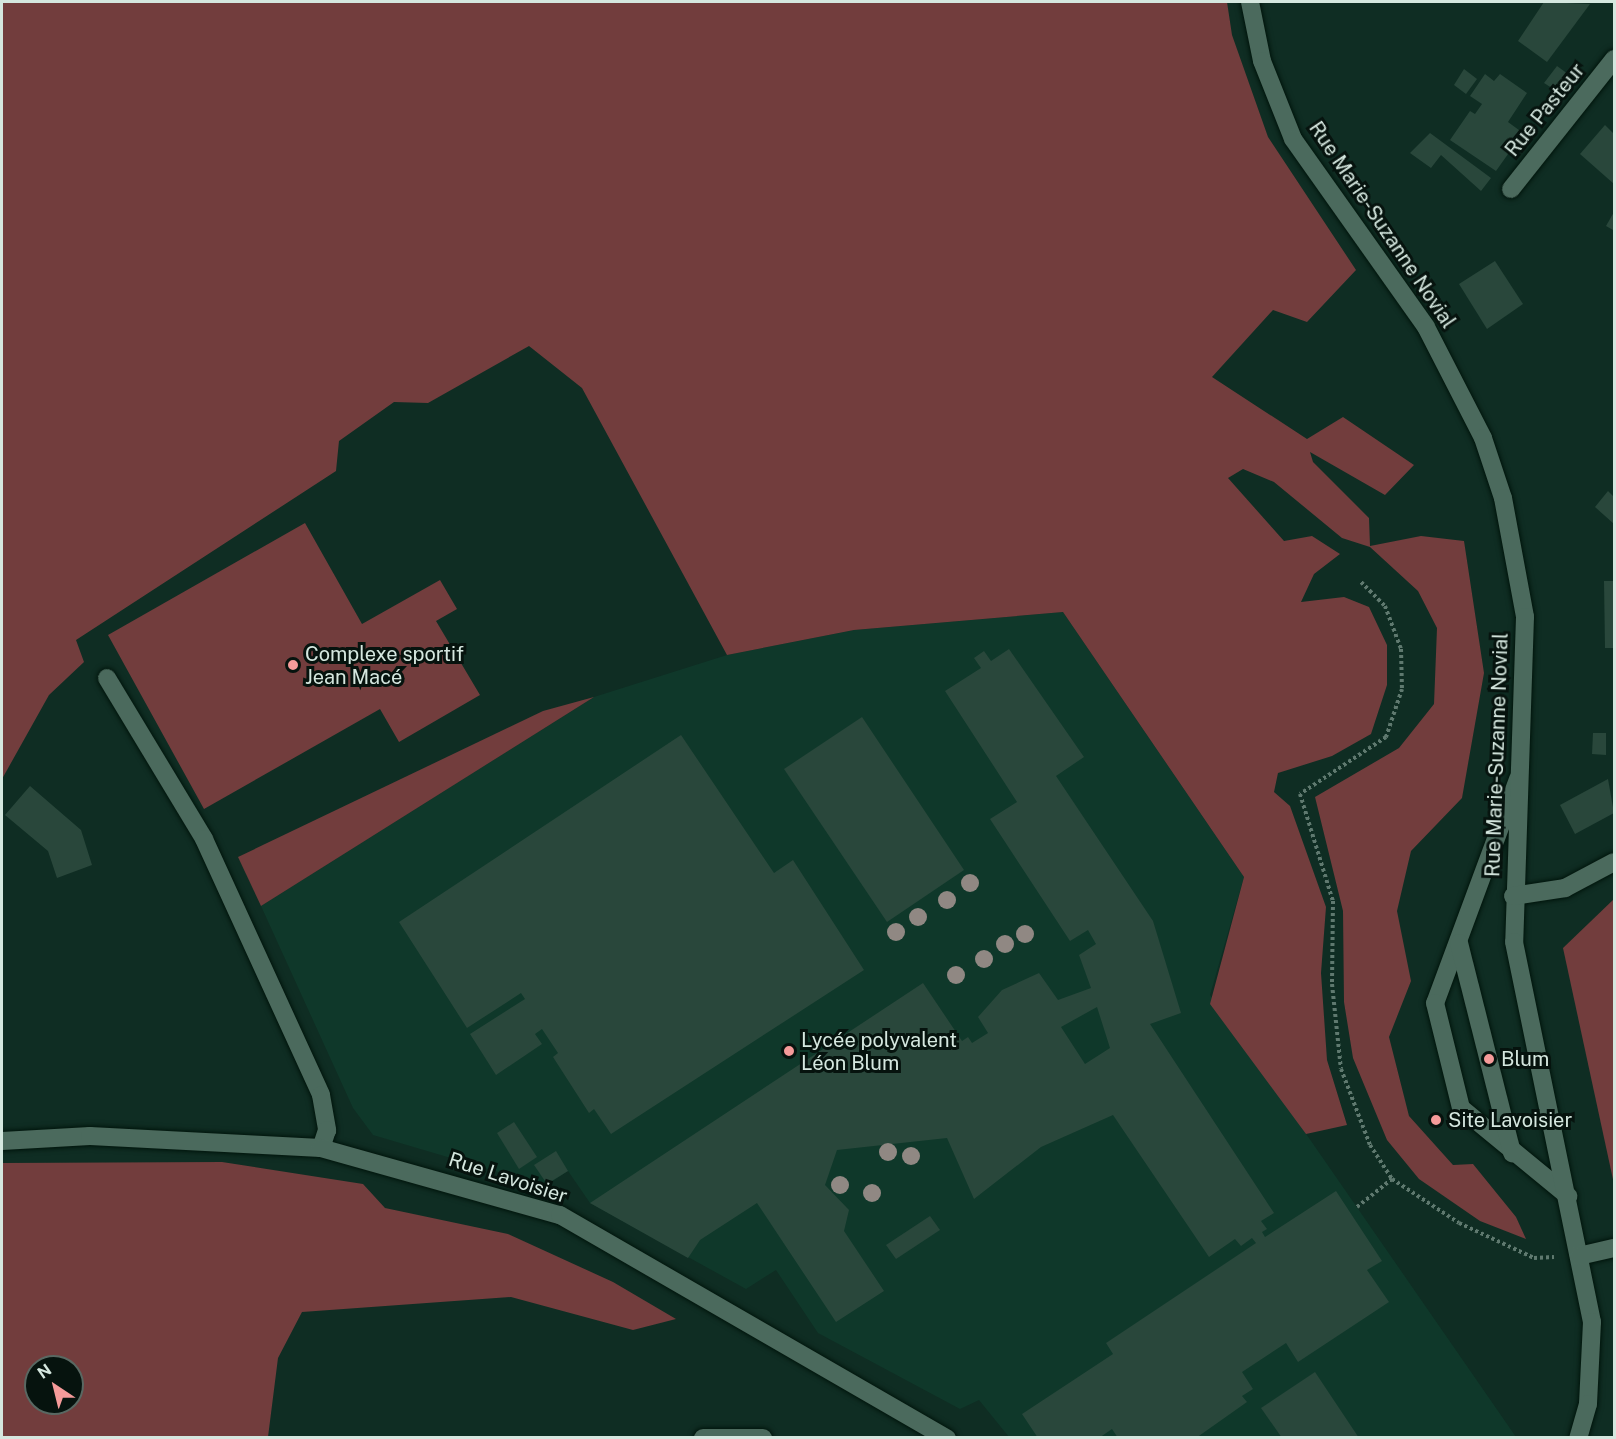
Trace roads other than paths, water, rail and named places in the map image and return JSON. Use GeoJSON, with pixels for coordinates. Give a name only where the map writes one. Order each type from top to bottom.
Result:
{"type":"FeatureCollection","features":[{"type":"Feature","properties":{"kind":"street","name":"Rue Marie-Suzanne Novial"},"geometry":{"type":"LineString","coordinates":[[1250,2],[1262,61],[1293,139],[1426,327],[1484,438],[1503,498],[1525,617],[1521,772],[1514,896]]}},
{"type":"Feature","properties":{"kind":"street","name":"Rue Pasteur"},"geometry":{"type":"LineString","coordinates":[[1511,189],[1614,61]]}},
{"type":"Feature","properties":{"kind":"street"},"geometry":{"type":"LineString","coordinates":[[107,678],[204,838],[321,1095],[327,1130],[321,1148]]}},
{"type":"Feature","properties":{"kind":"street"},"geometry":{"type":"LineString","coordinates":[[1521,772],[1435,1003],[1461,1108],[1512,1153],[1568,1196]]}},
{"type":"Feature","properties":{"kind":"street"},"geometry":{"type":"LineString","coordinates":[[1578,1437],[1593,1357],[1592,1322],[1568,1196],[1519,981],[1514,896],[1565,888],[1614,862]]}},
{"type":"Feature","properties":{"kind":"street"},"geometry":{"type":"LineString","coordinates":[[1459,943],[1512,1153]]}},
{"type":"Feature","properties":{"kind":"street","name":"Rue Lavoisier"},"geometry":{"type":"LineString","coordinates":[[2,1141],[90,1136],[321,1148],[560,1215],[947,1437]]}},
{"type":"Feature","properties":{"kind":"street"},"geometry":{"type":"LineString","coordinates":[[1579,1256],[1614,1248]]}},
{"type":"Feature","properties":{"kind":"street"},"geometry":{"type":"LineString","coordinates":[[703,1437],[763,1437]]}},
{"type":"Feature","properties":{"kind":"place","name":"Complexe sportif Jean Macé"},"geometry":{"type":"Point","coordinates":[293,665]}},
{"type":"Feature","properties":{"kind":"place","name":"Lycée polyvalent Léon Blum"},"geometry":{"type":"Point","coordinates":[789,1051]}},
{"type":"Feature","properties":{"kind":"place","name":"Blum"},"geometry":{"type":"Point","coordinates":[1489,1059]}},
{"type":"Feature","properties":{"kind":"place","name":"Site Lavoisier"},"geometry":{"type":"Point","coordinates":[1436,1120]}}]}
